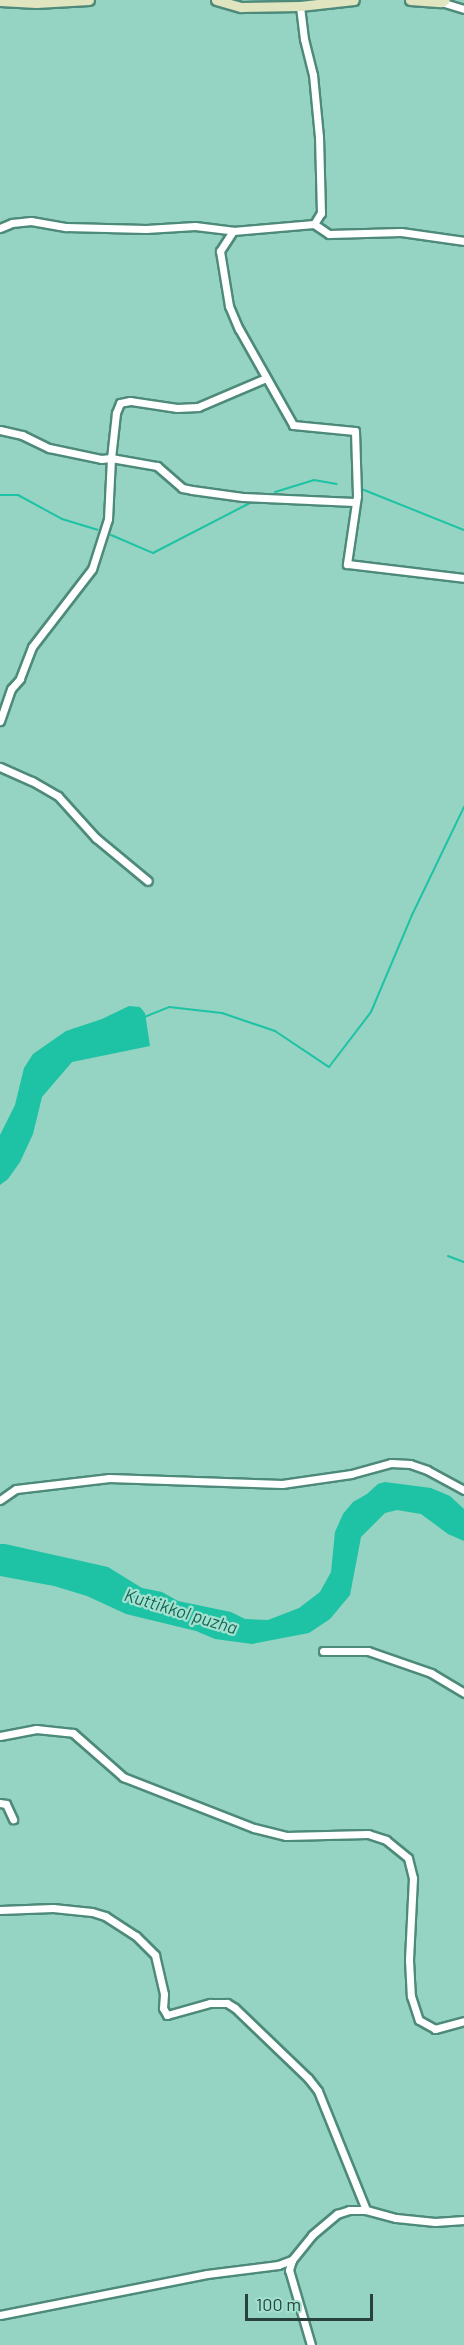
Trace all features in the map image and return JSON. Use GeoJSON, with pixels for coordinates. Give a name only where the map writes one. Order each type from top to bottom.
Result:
{"type":"FeatureCollection","features":[{"type":"Feature","properties":{"kind":"main road"},"geometry":{"type":"LineString","coordinates":[[0,1],[36,3],[89,0]]}},
{"type":"Feature","properties":{"kind":"main road"},"geometry":{"type":"LineString","coordinates":[[216,0],[241,7],[300,6],[354,0]]}},
{"type":"Feature","properties":{"kind":"main road"},"geometry":{"type":"LineString","coordinates":[[410,0],[443,1]]}},
{"type":"Feature","properties":{"kind":"street"},"geometry":{"type":"LineString","coordinates":[[443,1],[464,9]]}},
{"type":"Feature","properties":{"kind":"street"},"geometry":{"type":"LineString","coordinates":[[300,6],[304,39],[313,75],[319,137],[321,213],[314,224]]}},
{"type":"Feature","properties":{"kind":"street"},"geometry":{"type":"LineString","coordinates":[[0,228],[12,223],[32,221],[66,227],[146,229],[195,226],[232,231],[314,224],[329,234],[401,232],[464,241]]}},
{"type":"Feature","properties":{"kind":"street"},"geometry":{"type":"LineString","coordinates":[[232,231],[220,251],[229,306],[266,378],[293,424],[355,431],[357,496],[354,502],[347,564],[464,578]]}},
{"type":"Feature","properties":{"kind":"street"},"geometry":{"type":"LineString","coordinates":[[0,721],[11,689],[20,679],[32,647],[92,569],[108,519],[111,458],[116,413],[120,404],[130,401],[177,408],[198,406],[266,378]]}},
{"type":"Feature","properties":{"kind":"street"},"geometry":{"type":"LineString","coordinates":[[0,430],[22,435],[49,448],[101,459],[111,458],[157,466],[182,488],[243,497],[354,502]]}},
{"type":"Feature","properties":{"kind":"street"},"geometry":{"type":"LineString","coordinates":[[0,767],[58,796],[96,838],[148,881]]}},
{"type":"Feature","properties":{"kind":"street"},"geometry":{"type":"LineString","coordinates":[[0,1500],[16,1489],[109,1478],[282,1484],[351,1474],[391,1464],[410,1464],[427,1470],[464,1490]]}},
{"type":"Feature","properties":{"kind":"street"},"geometry":{"type":"LineString","coordinates":[[322,1651],[368,1651],[431,1673],[464,1693]]}},
{"type":"Feature","properties":{"kind":"street"},"geometry":{"type":"LineString","coordinates":[[0,1736],[36,1729],[73,1733],[123,1777],[254,1828],[286,1836],[368,1834],[386,1840],[408,1858],[413,1878],[408,1939],[411,1996],[419,2020],[435,2029],[464,2020]]}},
{"type":"Feature","properties":{"kind":"street"},"geometry":{"type":"LineString","coordinates":[[0,1803],[6,1804],[13,1819]]}},
{"type":"Feature","properties":{"kind":"street"},"geometry":{"type":"LineString","coordinates":[[0,1910],[53,1908],[92,1912],[105,1916],[136,1936],[155,1955],[164,1994],[163,2008],[167,2015],[210,2003],[227,2003],[235,2008],[308,2078],[318,2091],[366,2210]]}},
{"type":"Feature","properties":{"kind":"street"},"geometry":{"type":"LineString","coordinates":[[311,2345],[289,2270],[292,2260],[312,2235],[338,2214],[349,2210],[366,2210],[396,2218],[435,2222],[464,2220]]}},
{"type":"Feature","properties":{"kind":"street"},"geometry":{"type":"LineString","coordinates":[[0,2315],[207,2274],[278,2265],[292,2260]]}},
{"type":"Feature","properties":{"kind":"water"},"geometry":{"type":"Polygon","coordinates":[[[129,1006],[140,1007],[145,1013],[150,1046],[72,1062],[42,1097],[33,1134],[20,1162],[8,1179],[0,1185],[0,1135],[15,1105],[24,1068],[33,1054],[66,1031],[102,1019],[129,1006]]]}},
{"type":"Feature","properties":{"kind":"water","name":"Kuttikkol puzha"},"geometry":{"type":"Polygon","coordinates":[[[385,1482],[431,1488],[450,1496],[464,1509],[464,1541],[448,1534],[421,1514],[397,1510],[385,1513],[361,1537],[350,1595],[330,1619],[309,1633],[252,1644],[215,1639],[196,1631],[126,1614],[87,1596],[54,1586],[0,1576],[0,1544],[5,1544],[108,1567],[142,1588],[162,1592],[178,1601],[231,1612],[245,1619],[268,1620],[299,1608],[320,1592],[331,1572],[335,1532],[343,1514],[353,1502],[378,1484],[385,1482]]]}},
{"type":"Feature","properties":{"kind":"waterway"},"geometry":{"type":"LineString","coordinates":[[275,492],[314,480],[337,484]]}},
{"type":"Feature","properties":{"kind":"waterway"},"geometry":{"type":"LineString","coordinates":[[359,488],[464,530]]}},
{"type":"Feature","properties":{"kind":"waterway"},"geometry":{"type":"LineString","coordinates":[[0,495],[18,495],[62,519],[97,530]]}},
{"type":"Feature","properties":{"kind":"waterway"},"geometry":{"type":"LineString","coordinates":[[111,535],[153,553],[250,503]]}},
{"type":"Feature","properties":{"kind":"waterway"},"geometry":{"type":"LineString","coordinates":[[142,1018],[169,1007],[222,1013],[275,1031],[329,1067],[371,1012],[412,915],[464,807]]}},
{"type":"Feature","properties":{"kind":"waterway"},"geometry":{"type":"LineString","coordinates":[[448,1256],[464,1262]]}}]}
